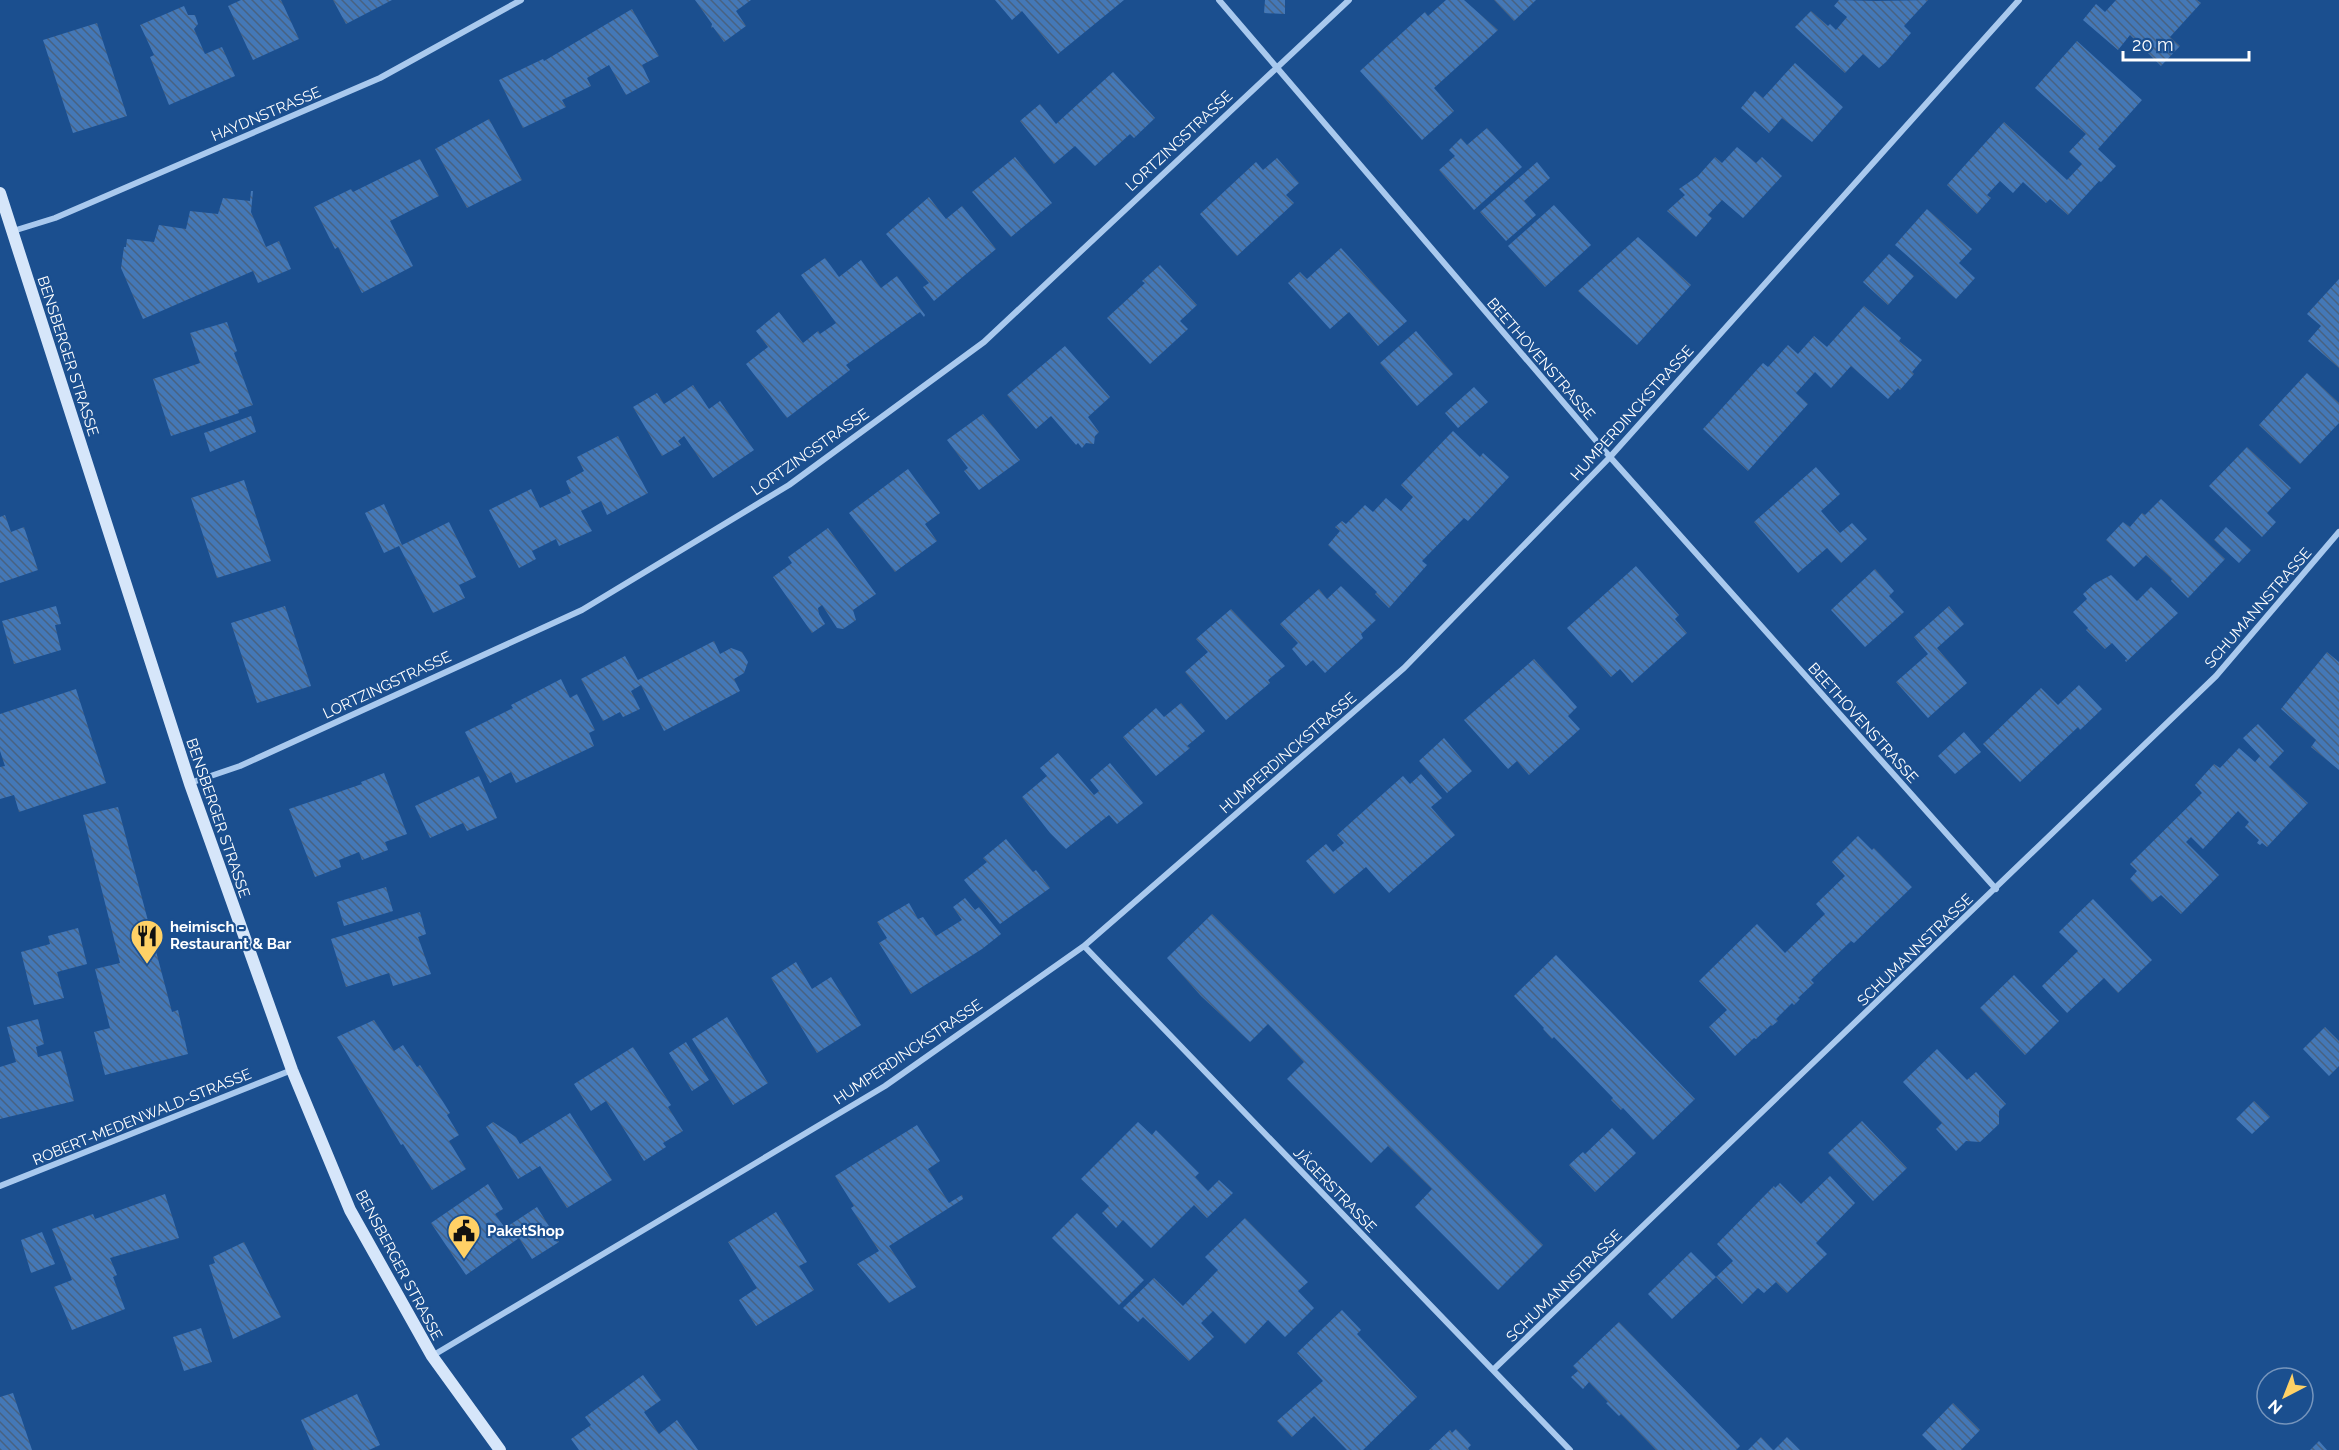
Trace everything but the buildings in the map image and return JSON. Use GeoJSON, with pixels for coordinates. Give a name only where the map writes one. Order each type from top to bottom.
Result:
{"type":"FeatureCollection","features":[{"type":"Feature","properties":{"kind":"main road","name":"BENSBERGER STRASSE"},"geometry":{"type":"LineString","coordinates":[[0,192],[190,784],[292,1070],[350,1210],[432,1356],[500,1450]]}},
{"type":"Feature","properties":{"kind":"street","name":"HAYDNSTRASSE"},"geometry":{"type":"LineString","coordinates":[[13,231],[55,218],[380,78],[521,0]]}},
{"type":"Feature","properties":{"kind":"street","name":"BEETHOVENSTRASSE"},"geometry":{"type":"LineString","coordinates":[[1219,0],[1610,458],[1996,889]]}},
{"type":"Feature","properties":{"kind":"street","name":"LORTZINGSTRASSE"},"geometry":{"type":"LineString","coordinates":[[190,784],[240,766],[582,610],[789,485],[984,342],[1349,0]]}},
{"type":"Feature","properties":{"kind":"street","name":"HUMPERDINCKSTRASSE"},"geometry":{"type":"LineString","coordinates":[[432,1356],[885,1086],[1084,946],[1404,668],[1610,458],[2019,0]]}},
{"type":"Feature","properties":{"kind":"street","name":"SCHUMANNSTRASSE"},"geometry":{"type":"LineString","coordinates":[[1492,1370],[2216,676],[2339,532]]}},
{"type":"Feature","properties":{"kind":"street","name":"JÄGERSTRASSE"},"geometry":{"type":"LineString","coordinates":[[1084,946],[1570,1450]]}},
{"type":"Feature","properties":{"kind":"street","name":"ROBERT-MEDENWALD-STRASSE"},"geometry":{"type":"LineString","coordinates":[[0,1186],[292,1070]]}},
{"type":"Feature","properties":{"kind":"place","name":"heimisch - Restaurant & Bar"},"geometry":{"type":"Point","coordinates":[147,965]}},
{"type":"Feature","properties":{"kind":"place","name":"PaketShop"},"geometry":{"type":"Point","coordinates":[464,1260]}}]}
